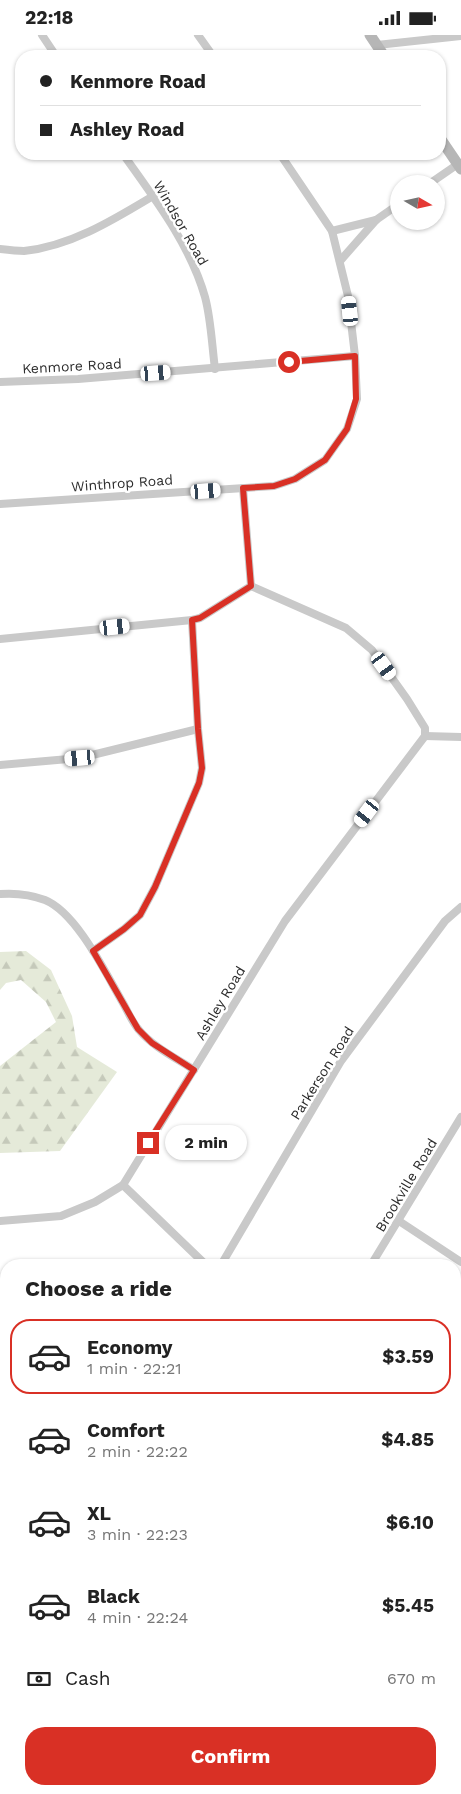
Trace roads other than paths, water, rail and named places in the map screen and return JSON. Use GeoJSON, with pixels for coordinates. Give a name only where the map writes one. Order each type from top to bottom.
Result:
{"type":"FeatureCollection","features":[{"type":"Feature","properties":{"kind":"main road"},"geometry":{"type":"LineString","coordinates":[[370,35],[380,50]]}},
{"type":"Feature","properties":{"kind":"main road"},"geometry":{"type":"LineString","coordinates":[[446,147],[460,167]]}},
{"type":"Feature","properties":{"kind":"street"},"geometry":{"type":"LineString","coordinates":[[42,35],[52,50]]}},
{"type":"Feature","properties":{"kind":"street"},"geometry":{"type":"LineString","coordinates":[[198,35],[209,50]]}},
{"type":"Feature","properties":{"kind":"street"},"geometry":{"type":"LineString","coordinates":[[377,45],[461,36]]}},
{"type":"Feature","properties":{"kind":"street","name":"Windsor Road"},"geometry":{"type":"LineString","coordinates":[[127,160],[187,252],[197,274],[206,299],[215,369]]}},
{"type":"Feature","properties":{"kind":"street","name":"Winthrop Road"},"geometry":{"type":"LineString","coordinates":[[0,504],[274,486],[295,479],[325,460],[347,429],[356,399],[355,356],[348,296],[332,231],[284,160]]}},
{"type":"Feature","properties":{"kind":"street"},"geometry":{"type":"LineString","coordinates":[[445,175],[460,167]]}},
{"type":"Feature","properties":{"kind":"street"},"geometry":{"type":"LineString","coordinates":[[0,249],[23,251],[59,243],[94,230],[152,196]]}},
{"type":"Feature","properties":{"kind":"street"},"geometry":{"type":"LineString","coordinates":[[340,261],[376,220],[390,210]]}},
{"type":"Feature","properties":{"kind":"street"},"geometry":{"type":"LineString","coordinates":[[332,231],[376,220]]}},
{"type":"Feature","properties":{"kind":"street","name":"Kenmore Road"},"geometry":{"type":"LineString","coordinates":[[0,381],[78,379],[355,356]]}},
{"type":"Feature","properties":{"kind":"street"},"geometry":{"type":"LineString","coordinates":[[243,488],[251,586]]}},
{"type":"Feature","properties":{"kind":"street"},"geometry":{"type":"LineString","coordinates":[[0,639],[192,620],[200,618],[251,586]]}},
{"type":"Feature","properties":{"kind":"street"},"geometry":{"type":"LineString","coordinates":[[251,586],[346,628],[372,650],[425,728],[425,736],[461,737]]}},
{"type":"Feature","properties":{"kind":"street"},"geometry":{"type":"LineString","coordinates":[[93,951],[140,915],[155,887],[199,783],[202,768],[192,620]]}},
{"type":"Feature","properties":{"kind":"street"},"geometry":{"type":"LineString","coordinates":[[0,765],[80,758],[198,729]]}},
{"type":"Feature","properties":{"kind":"street","name":"Ashley Road"},"geometry":{"type":"LineString","coordinates":[[0,1221],[61,1216],[95,1202],[123,1185],[285,921],[425,736]]}},
{"type":"Feature","properties":{"kind":"street"},"geometry":{"type":"LineString","coordinates":[[0,894],[25,895],[46,900],[61,911],[76,926],[93,951],[138,1029],[152,1043],[194,1070]]}},
{"type":"Feature","properties":{"kind":"street","name":"Parkerson Road"},"geometry":{"type":"LineString","coordinates":[[225,1259],[341,1061],[444,921],[461,907]]}},
{"type":"Feature","properties":{"kind":"street","name":"Brookville Road"},"geometry":{"type":"LineString","coordinates":[[375,1259],[461,1117]]}},
{"type":"Feature","properties":{"kind":"street"},"geometry":{"type":"LineString","coordinates":[[123,1185],[200,1259]]}},
{"type":"Feature","properties":{"kind":"street"},"geometry":{"type":"LineString","coordinates":[[399,1221],[455,1259]]}}]}
